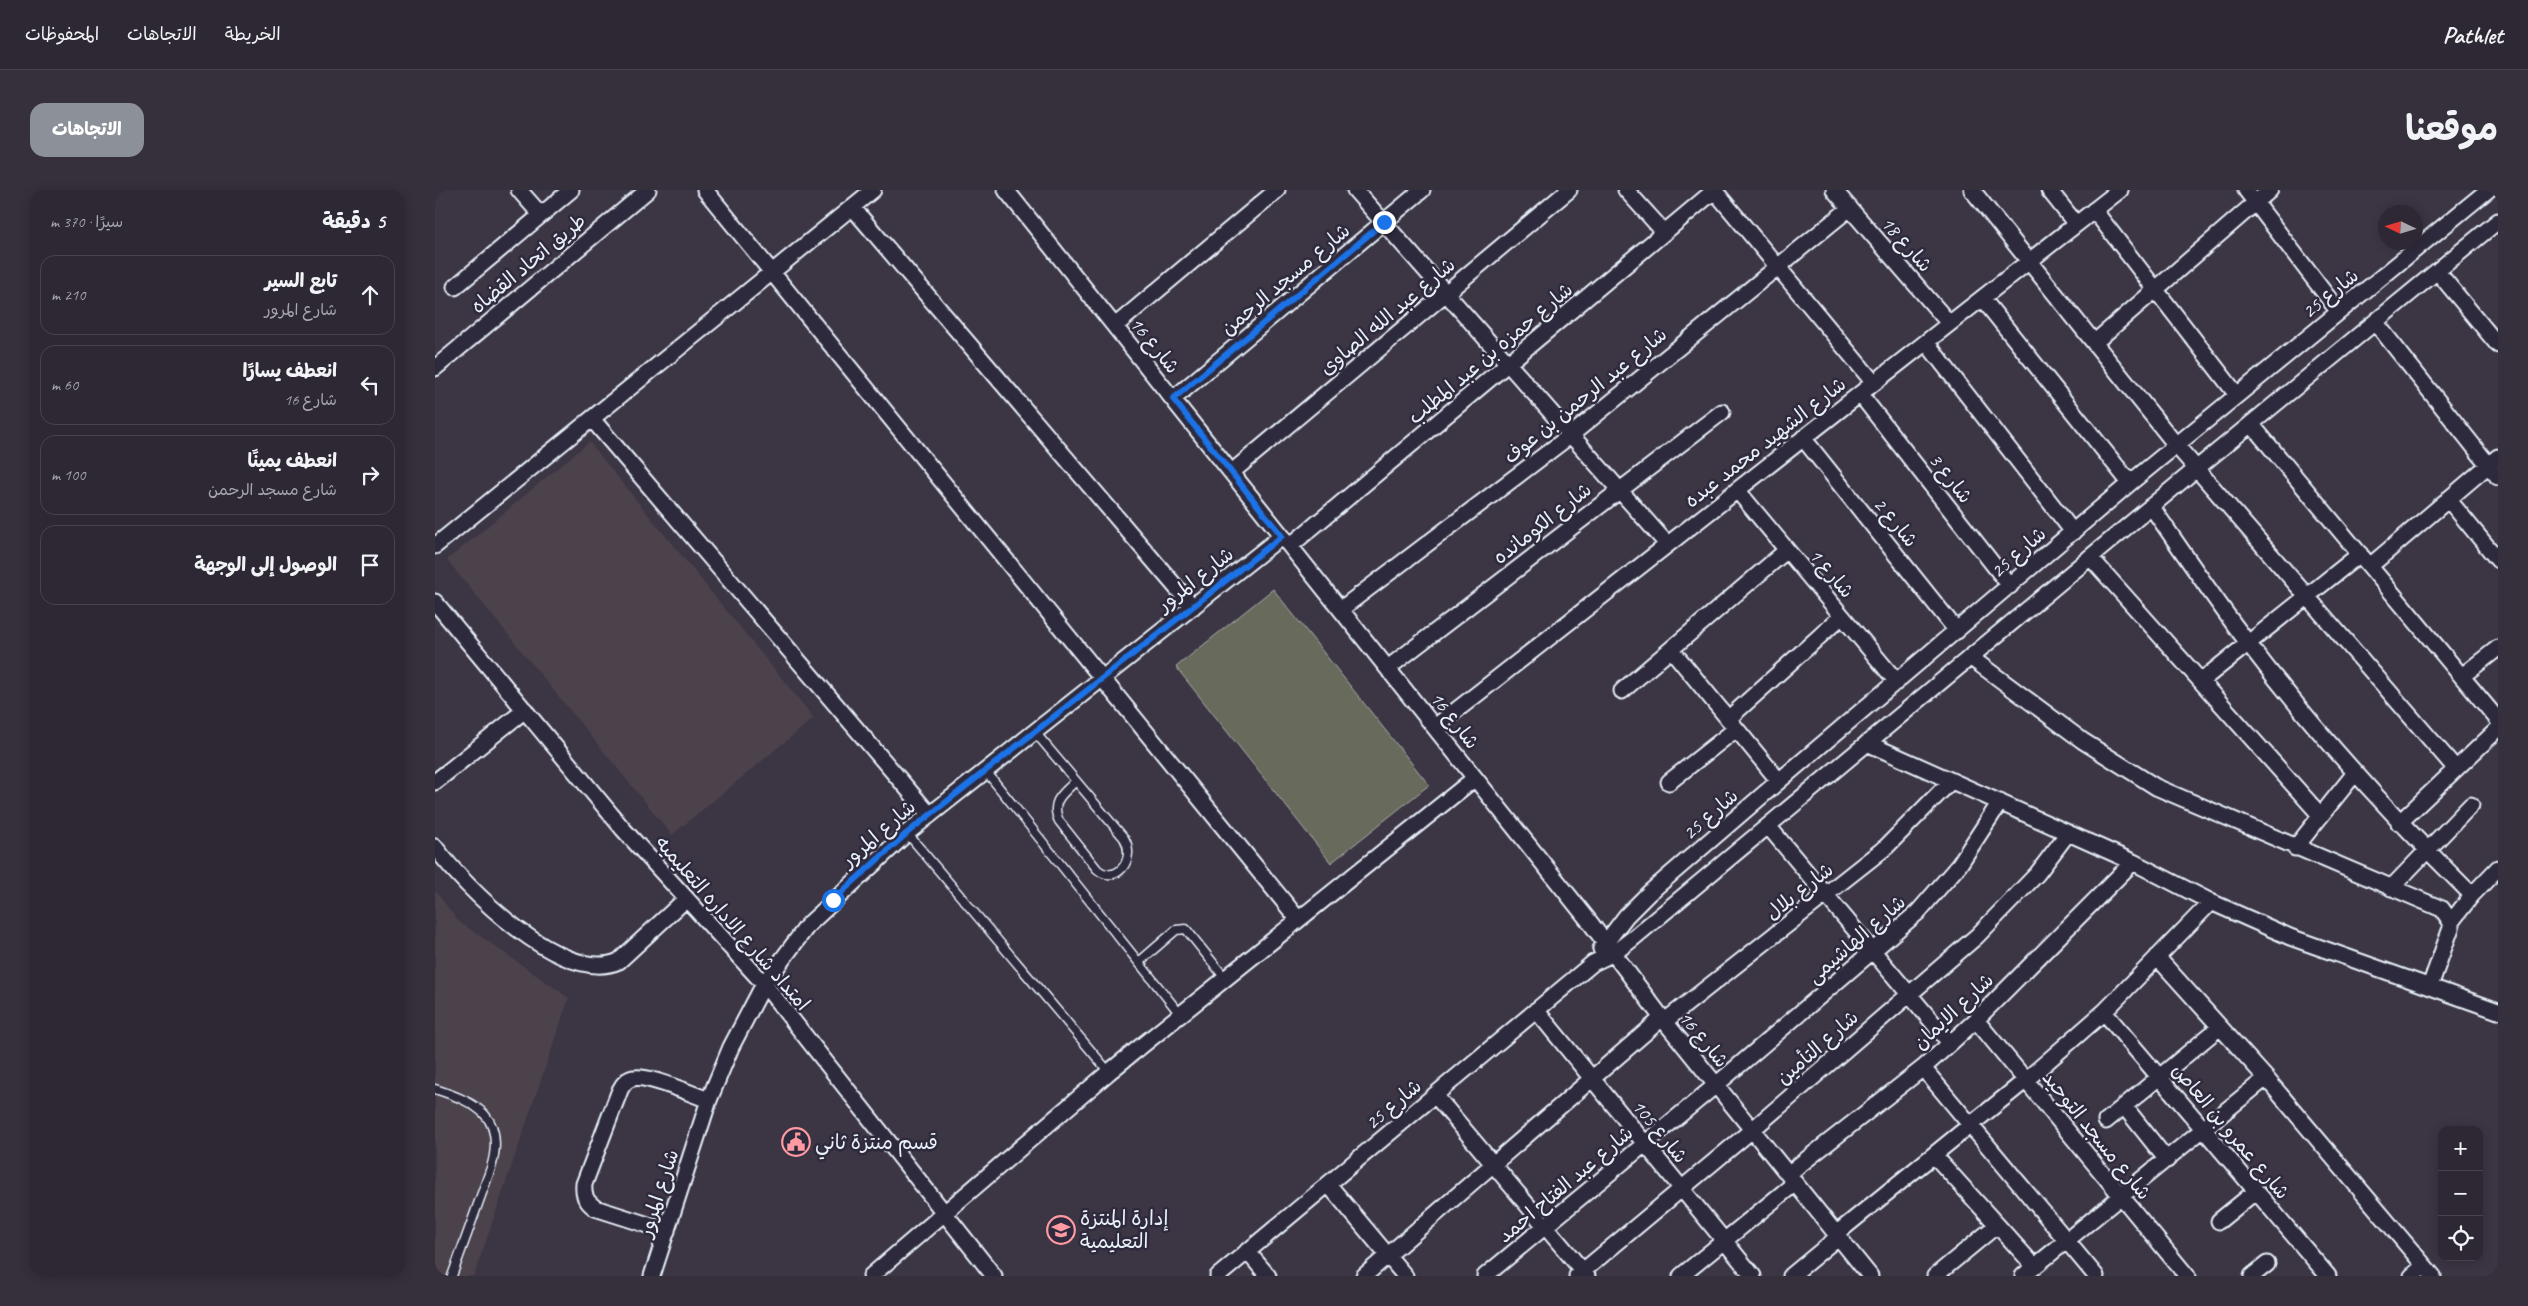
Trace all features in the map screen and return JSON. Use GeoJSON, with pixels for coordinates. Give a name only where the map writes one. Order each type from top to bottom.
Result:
{"type":"FeatureCollection","features":[{"type":"Feature","properties":{"kind":"street"},"geometry":{"type":"LineString","coordinates":[[519,190],[541,215]]}},
{"type":"Feature","properties":{"kind":"street"},"geometry":{"type":"LineString","coordinates":[[455,288],[571,190]]}},
{"type":"Feature","properties":{"kind":"street","name":"طريق اتحاد القضاه"},"geometry":{"type":"LineString","coordinates":[[435,368],[647,190]]}},
{"type":"Feature","properties":{"kind":"street"},"geometry":{"type":"LineString","coordinates":[[705,190],[1298,919]]}},
{"type":"Feature","properties":{"kind":"street"},"geometry":{"type":"LineString","coordinates":[[435,546],[873,190]]}},
{"type":"Feature","properties":{"kind":"street"},"geometry":{"type":"LineString","coordinates":[[1115,326],[1277,190]]}},
{"type":"Feature","properties":{"kind":"street"},"geometry":{"type":"LineString","coordinates":[[1355,190],[1667,544]]}},
{"type":"Feature","properties":{"kind":"street","name":"شارع مسجد الرحمن"},"geometry":{"type":"LineString","coordinates":[[1173,399],[1422,190]]}},
{"type":"Feature","properties":{"kind":"street","name":"شارع عبد الله الصاوى"},"geometry":{"type":"LineString","coordinates":[[1232,472],[1569,190]]}},
{"type":"Feature","properties":{"kind":"street"},"geometry":{"type":"LineString","coordinates":[[1626,190],[1664,232]]}},
{"type":"Feature","properties":{"kind":"street"},"geometry":{"type":"LineString","coordinates":[[1714,190],[1874,383]]}},
{"type":"Feature","properties":{"kind":"street","name":"شارع حمزه بن عبد المطلب"},"geometry":{"type":"LineString","coordinates":[[1286,541],[1508,364],[1714,190]]}},
{"type":"Feature","properties":{"kind":"street","name":"شارع 18"},"geometry":{"type":"LineString","coordinates":[[1834,190],[1949,323]]}},
{"type":"Feature","properties":{"kind":"street"},"geometry":{"type":"LineString","coordinates":[[1972,190],[2095,342],[2175,445],[2456,769]]}},
{"type":"Feature","properties":{"kind":"street"},"geometry":{"type":"LineString","coordinates":[[2049,190],[2076,224]]}},
{"type":"Feature","properties":{"kind":"street","name":"شارع الشهيد محمد عبده"},"geometry":{"type":"LineString","coordinates":[[1435,727],[2120,190]]}},
{"type":"Feature","properties":{"kind":"street"},"geometry":{"type":"LineString","coordinates":[[2246,190],[2339,312]]}},
{"type":"Feature","properties":{"kind":"street"},"geometry":{"type":"LineString","coordinates":[[2095,342],[2270,190]]}},
{"type":"Feature","properties":{"kind":"street","name":"شارع 25"},"geometry":{"type":"LineString","coordinates":[[1610,947],[1649,893],[2175,445],[2483,192]]}},
{"type":"Feature","properties":{"kind":"street","name":"شارع 16"},"geometry":{"type":"LineString","coordinates":[[1014,193],[1115,326],[1610,947],[1663,1020],[1870,1276]]}},
{"type":"Feature","properties":{"kind":"street"},"geometry":{"type":"LineString","coordinates":[[852,207],[1193,607]]}},
{"type":"Feature","properties":{"kind":"street","name":"شارع عبد الرحمن بن عوف"},"geometry":{"type":"LineString","coordinates":[[1341,609],[1571,435],[1850,208]]}},
{"type":"Feature","properties":{"kind":"street"},"geometry":{"type":"LineString","coordinates":[[2094,210],[2237,395]]}},
{"type":"Feature","properties":{"kind":"street","name":"شارع 25"},"geometry":{"type":"LineString","coordinates":[[1218,1276],[1610,947],[1768,826],[2151,506],[2252,425],[2498,221]]}},
{"type":"Feature","properties":{"kind":"street"},"geometry":{"type":"LineString","coordinates":[[2437,271],[2498,345]]}},
{"type":"Feature","properties":{"kind":"street"},"geometry":{"type":"LineString","coordinates":[[1982,298],[2130,483]]}},
{"type":"Feature","properties":{"kind":"street"},"geometry":{"type":"LineString","coordinates":[[2376,323],[2493,461],[2498,478]]}},
{"type":"Feature","properties":{"kind":"street"},"geometry":{"type":"LineString","coordinates":[[1926,342],[2073,532]]}},
{"type":"Feature","properties":{"kind":"street","name":"شارع 3"},"geometry":{"type":"LineString","coordinates":[[1860,394],[2010,586]]}},
{"type":"Feature","properties":{"kind":"street","name":"شارع الكومانده"},"geometry":{"type":"LineString","coordinates":[[1388,668],[1618,489],[1722,412]]}},
{"type":"Feature","properties":{"kind":"street"},"geometry":{"type":"LineString","coordinates":[[592,419],[929,814]]}},
{"type":"Feature","properties":{"kind":"street"},"geometry":{"type":"LineString","coordinates":[[2252,425],[2498,720]]}},
{"type":"Feature","properties":{"kind":"street","name":"شارع 2"},"geometry":{"type":"LineString","coordinates":[[1803,438],[1957,632]]}},
{"type":"Feature","properties":{"kind":"street"},"geometry":{"type":"LineString","coordinates":[[2370,566],[2493,461]]}},
{"type":"Feature","properties":{"kind":"street","name":"شارع 1"},"geometry":{"type":"LineString","coordinates":[[1737,490],[1897,682]]}},
{"type":"Feature","properties":{"kind":"street"},"geometry":{"type":"LineString","coordinates":[[2449,499],[2498,560]]}},
{"type":"Feature","properties":{"kind":"street"},"geometry":{"type":"LineString","coordinates":[[2151,506],[2248,643],[2355,773],[2399,823],[2472,895]]}},
{"type":"Feature","properties":{"kind":"street","name":"شارع المرور"},"geometry":{"type":"LineString","coordinates":[[652,1276],[709,1100],[731,1047],[764,984],[808,925],[929,814],[1193,607],[1286,541]]}},
{"type":"Feature","properties":{"kind":"street"},"geometry":{"type":"LineString","coordinates":[[1623,691],[1787,550]]}},
{"type":"Feature","properties":{"kind":"street"},"geometry":{"type":"LineString","coordinates":[[2201,681],[2360,554]]}},
{"type":"Feature","properties":{"kind":"street"},"geometry":{"type":"LineString","coordinates":[[2090,557],[2321,816]]}},
{"type":"Feature","properties":{"kind":"street","name":"امتداد شارع الاداره التعليميه"},"geometry":{"type":"LineString","coordinates":[[435,602],[623,829],[764,984],[946,1212],[994,1276]]}},
{"type":"Feature","properties":{"kind":"street"},"geometry":{"type":"LineString","coordinates":[[1669,782],[1732,724],[1842,616]]}},
{"type":"Feature","properties":{"kind":"street"},"geometry":{"type":"LineString","coordinates":[[2462,676],[2498,648]]}},
{"type":"Feature","properties":{"kind":"street"},"geometry":{"type":"LineString","coordinates":[[1671,649],[1779,781]]}},
{"type":"Feature","properties":{"kind":"street"},"geometry":{"type":"LineString","coordinates":[[1970,657],[2083,741],[2121,767],[2156,787],[2295,848],[2442,909],[2451,922]]}},
{"type":"Feature","properties":{"kind":"street"},"geometry":{"type":"LineString","coordinates":[[435,782],[525,710]]}},
{"type":"Feature","properties":{"kind":"street"},"geometry":{"type":"LineString","coordinates":[[2399,823],[2498,729]]}},
{"type":"Feature","properties":{"kind":"street"},"geometry":{"type":"LineString","coordinates":[[1867,743],[1950,782],[2000,802],[2133,862],[2211,902],[2290,937],[2498,1011]]}},
{"type":"Feature","properties":{"kind":"street"},"geometry":{"type":"LineString","coordinates":[[2295,848],[2355,773]]}},
{"type":"Feature","properties":{"kind":"street"},"geometry":{"type":"LineString","coordinates":[[871,1276],[1109,1072],[1475,778]]}},
{"type":"Feature","properties":{"kind":"street","name":"شارع بلال"},"geometry":{"type":"LineString","coordinates":[[1364,1276],[1663,1020],[1886,847],[1950,782]]}},
{"type":"Feature","properties":{"kind":"street","name":"شارع الهاشيمى"},"geometry":{"type":"LineString","coordinates":[[1716,1085],[1918,912],[1955,870],[2000,802]]}},
{"type":"Feature","properties":{"kind":"street"},"geometry":{"type":"LineString","coordinates":[[2391,888],[2471,804]]}},
{"type":"Feature","properties":{"kind":"street"},"geometry":{"type":"LineString","coordinates":[[1768,826],[1950,1043]]}},
{"type":"Feature","properties":{"kind":"street","name":"شارع التأمين"},"geometry":{"type":"LineString","coordinates":[[1582,1274],[1977,936],[2037,874],[2068,833]]}},
{"type":"Feature","properties":{"kind":"street"},"geometry":{"type":"LineString","coordinates":[[435,847],[471,890],[506,920],[552,950],[589,965],[605,966],[619,961],[686,899]]}},
{"type":"Feature","properties":{"kind":"street","name":"شارع الايمان"},"geometry":{"type":"LineString","coordinates":[[1681,1276],[1725,1241],[1791,1179],[1923,1068],[1976,1020],[2133,862]]}},
{"type":"Feature","properties":{"kind":"street"},"geometry":{"type":"LineString","coordinates":[[2430,986],[2449,936],[2451,922],[2472,895],[2498,868]]}},
{"type":"Feature","properties":{"kind":"street"},"geometry":{"type":"LineString","coordinates":[[1791,1276],[1934,1154],[2026,1080],[2104,1012],[2211,902]]}},
{"type":"Feature","properties":{"kind":"street"},"geometry":{"type":"LineString","coordinates":[[2157,957],[2266,1078],[2429,1271],[2412,1276]]}},
{"type":"Feature","properties":{"kind":"street","name":"شارع 105"},"geometry":{"type":"LineString","coordinates":[[1537,1010],[1753,1276]]}},
{"type":"Feature","properties":{"kind":"street","name":"شارع عمرو بن العاص"},"geometry":{"type":"LineString","coordinates":[[2104,1012],[2328,1276]]}},
{"type":"Feature","properties":{"kind":"street","name":"شارع مسجد التوحيد"},"geometry":{"type":"LineString","coordinates":[[1976,1020],[2187,1276]]}},
{"type":"Feature","properties":{"kind":"street"},"geometry":{"type":"LineString","coordinates":[[2105,1121],[2220,1028]]}},
{"type":"Feature","properties":{"kind":"street"},"geometry":{"type":"LineString","coordinates":[[1923,1068],[2096,1276]]}},
{"type":"Feature","properties":{"kind":"street"},"geometry":{"type":"LineString","coordinates":[[667,1231],[595,1208],[587,1202],[583,1193],[584,1184],[620,1090],[624,1083],[631,1078],[643,1077],[709,1100]]}},
{"type":"Feature","properties":{"kind":"street"},"geometry":{"type":"LineString","coordinates":[[1934,1154],[1997,1224],[2029,1271],[2266,1078]]}},
{"type":"Feature","properties":{"kind":"street","name":"شارع عبد الفتاح احمد"},"geometry":{"type":"LineString","coordinates":[[1485,1276],[1716,1085]]}},
{"type":"Feature","properties":{"kind":"street"},"geometry":{"type":"LineString","coordinates":[[1435,1095],[1545,1226],[1582,1274]]}},
{"type":"Feature","properties":{"kind":"street"},"geometry":{"type":"LineString","coordinates":[[2124,1106],[2167,1160]]}},
{"type":"Feature","properties":{"kind":"street"},"geometry":{"type":"LineString","coordinates":[[1328,1184],[1405,1276]]}},
{"type":"Feature","properties":{"kind":"street"},"geometry":{"type":"LineString","coordinates":[[2219,1221],[2255,1190]]}},
{"type":"Feature","properties":{"kind":"street"},"geometry":{"type":"LineString","coordinates":[[1935,1276],[1997,1224]]}},
{"type":"Feature","properties":{"kind":"street"},"geometry":{"type":"LineString","coordinates":[[1247,1251],[1268,1276]]}},
{"type":"Feature","properties":{"kind":"street"},"geometry":{"type":"LineString","coordinates":[[2253,1276],[2267,1264]]}},
{"type":"Feature","properties":{"kind":"lane"},"geometry":{"type":"LineString","coordinates":[[1034,731],[1076,782],[1129,847],[1130,856],[1125,865],[1109,875],[1102,873],[1097,868],[1059,821],[1055,813],[1060,795],[1076,782]]}},
{"type":"Feature","properties":{"kind":"lane"},"geometry":{"type":"LineString","coordinates":[[985,770],[1180,1014]]}},
{"type":"Feature","properties":{"kind":"lane"},"geometry":{"type":"LineString","coordinates":[[907,833],[1109,1072]]}},
{"type":"Feature","properties":{"kind":"lane"},"geometry":{"type":"LineString","coordinates":[[1139,962],[1176,930],[1186,929],[1225,978]]}},
{"type":"Feature","properties":{"kind":"lane"},"geometry":{"type":"LineString","coordinates":[[435,1090],[463,1098],[478,1106],[489,1119],[495,1135],[496,1152],[452,1276]]}},
{"type":"Feature","properties":{"kind":"shaded area"},"geometry":{"type":"Polygon","coordinates":[[[589,442],[814,718],[672,835],[447,560],[589,442]]]}},
{"type":"Feature","properties":{"kind":"shaded area"},"geometry":{"type":"Polygon","coordinates":[[[435,890],[457,920],[569,998],[474,1276],[435,1276],[435,890]]]}},
{"type":"Feature","properties":{"kind":"green space"},"geometry":{"type":"Polygon","coordinates":[[[1273,589],[1429,785],[1331,863],[1176,667],[1273,589]]]}},
{"type":"Feature","properties":{"kind":"place","name":"قسم منتزة ثاني"},"geometry":{"type":"Point","coordinates":[796,1142]}},
{"type":"Feature","properties":{"kind":"place","name":"إدارة المنتزة التعليمية"},"geometry":{"type":"Point","coordinates":[1061,1230]}},
{"type":"Feature","properties":{"kind":"route"},"geometry":{"type":"LineString","coordinates":[[833,900],[907,833],[1282,536],[1173,399],[1384,222]]}}]}
